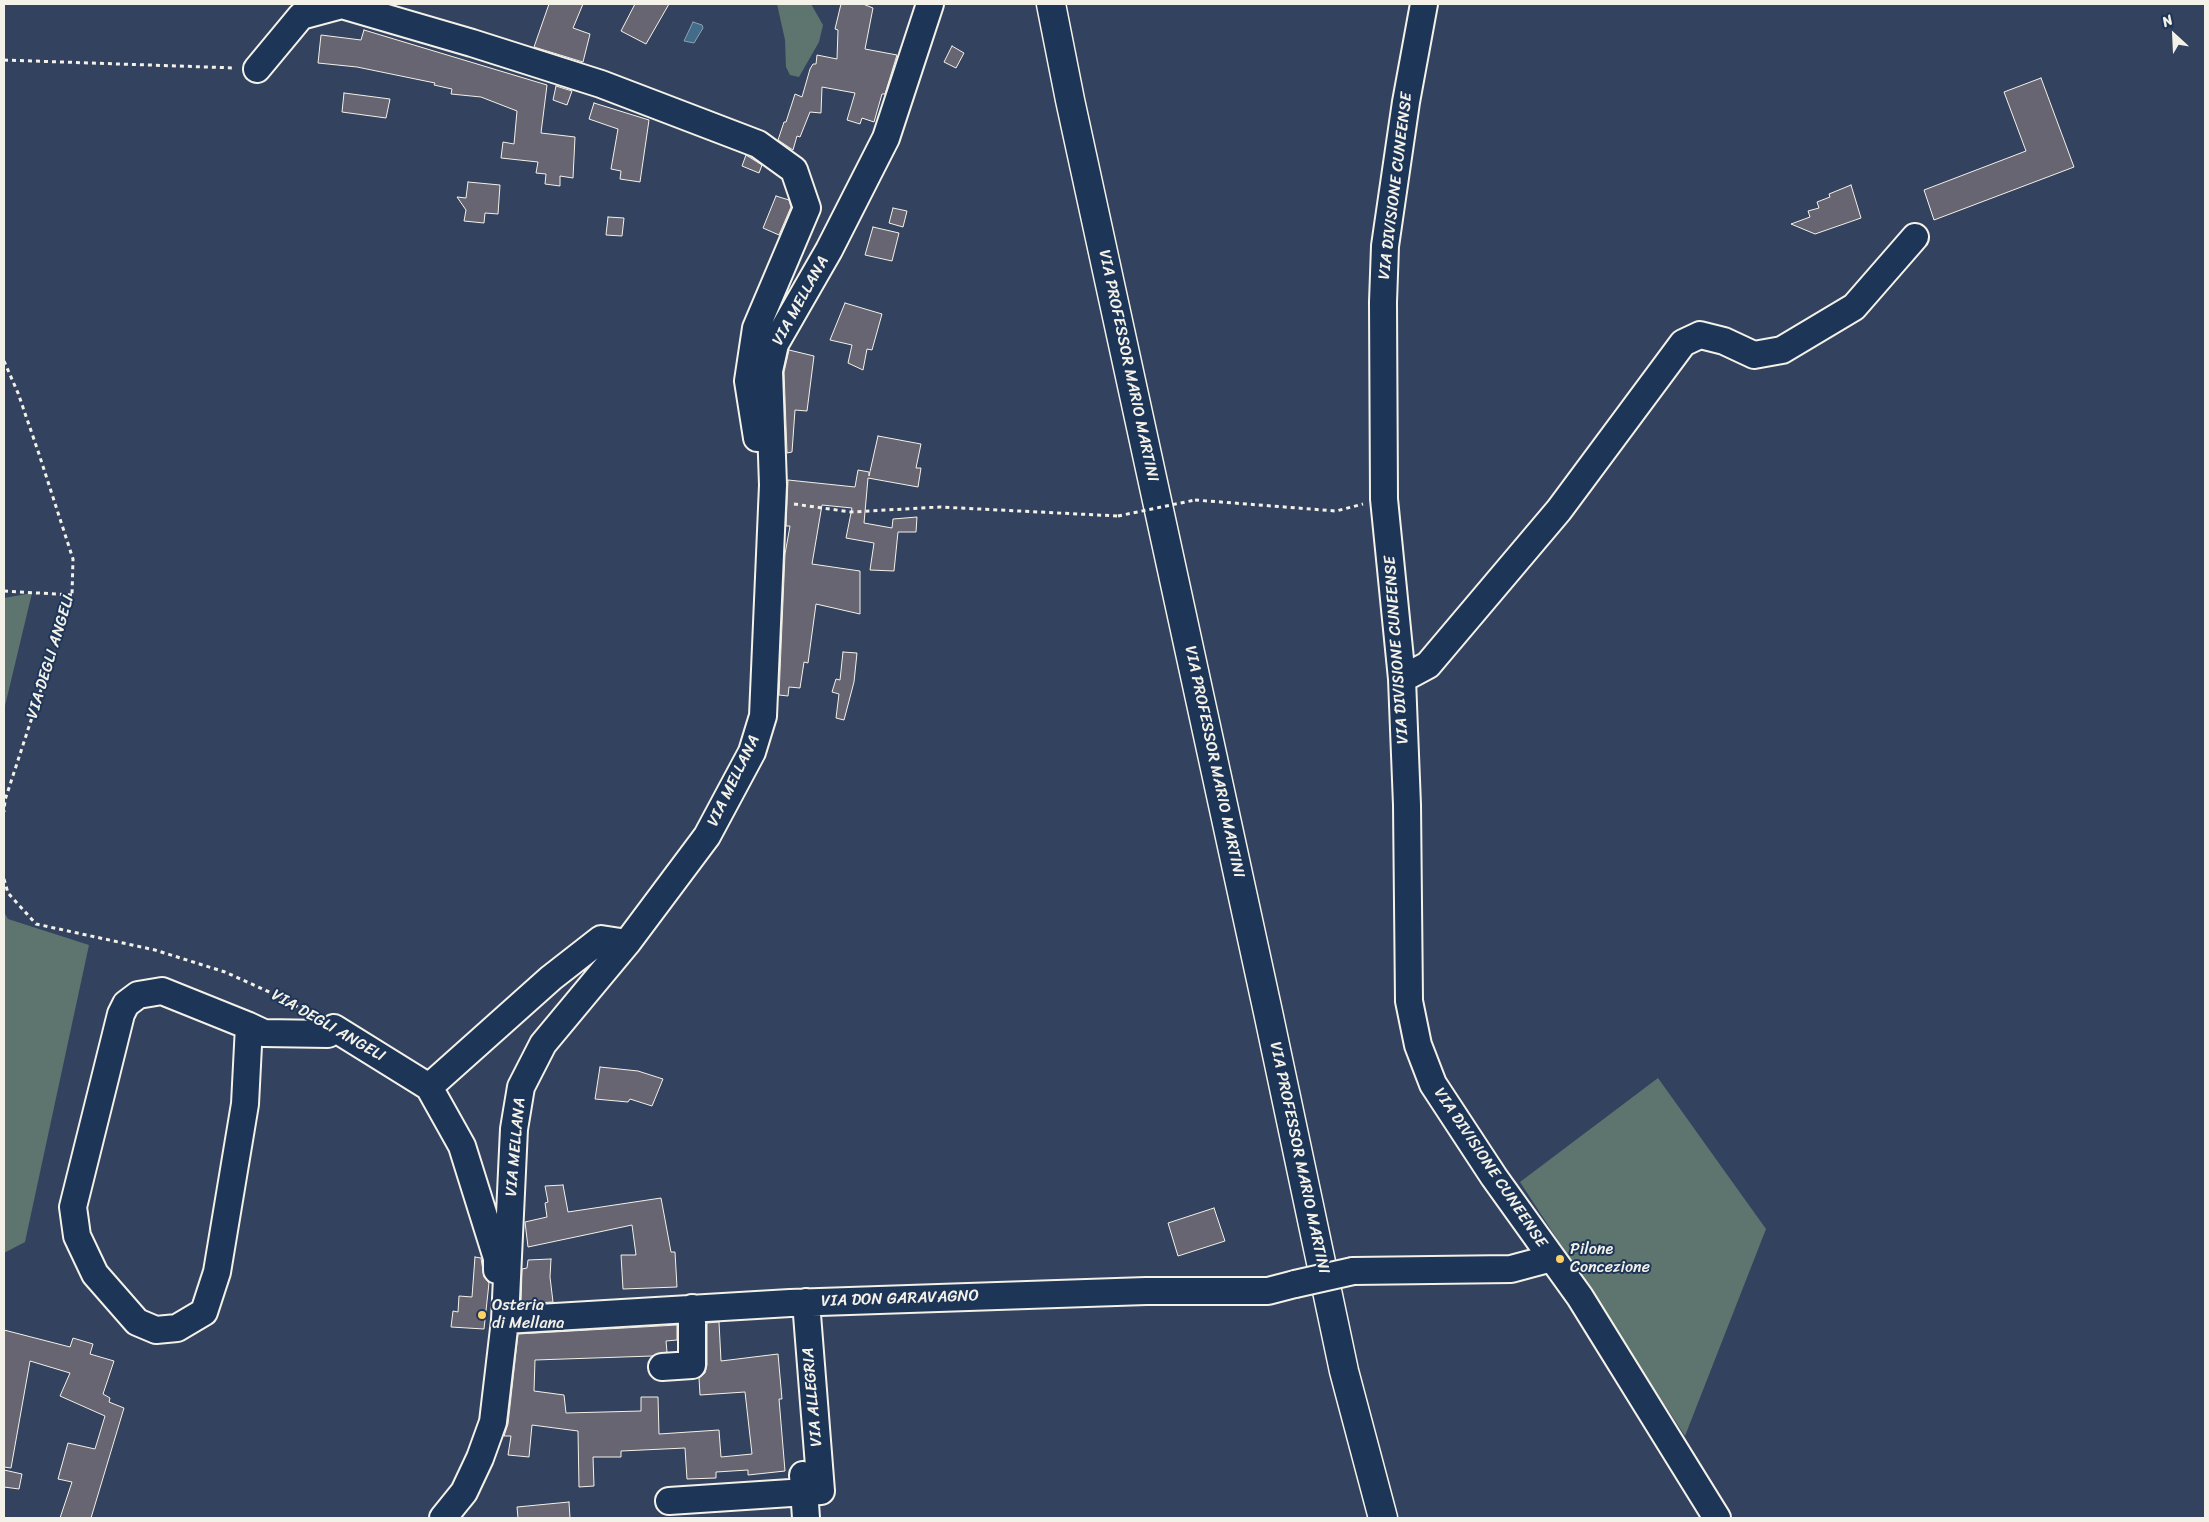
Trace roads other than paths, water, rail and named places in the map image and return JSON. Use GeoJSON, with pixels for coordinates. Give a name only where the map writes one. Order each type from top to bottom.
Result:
{"type":"FeatureCollection","features":[{"type":"Feature","properties":{"kind":"main road","name":"VIA PROFESSOR MARIO MARTINI"},"geometry":{"type":"LineString","coordinates":[[1051,4],[1070,100],[1264,992],[1344,1371],[1383,1518]]}},
{"type":"Feature","properties":{"kind":"street"},"geometry":{"type":"LineString","coordinates":[[258,69],[301,16],[342,4],[601,84],[758,144],[794,170],[807,208],[756,328],[748,381],[757,439],[772,493]]}},
{"type":"Feature","properties":{"kind":"street","name":"VIA MELLANA"},"geometry":{"type":"LineString","coordinates":[[443,1518],[464,1492],[480,1458],[493,1422],[505,1320],[514,1129],[521,1087],[543,1044],[627,943],[708,836],[752,752],[763,716],[772,493],[769,371],[775,344],[829,250],[886,138],[930,4]]}},
{"type":"Feature","properties":{"kind":"street","name":"VIA DIVISIONE CUNEENSE"},"geometry":{"type":"LineString","coordinates":[[1424,4],[1406,102],[1385,246],[1382,302],[1384,499],[1402,679],[1407,805],[1409,1001],[1418,1045],[1433,1084],[1494,1177],[1580,1297],[1717,1518]]}},
{"type":"Feature","properties":{"kind":"street"},"geometry":{"type":"LineString","coordinates":[[1402,679],[1428,665],[1534,540],[1559,510],[1683,343],[1700,335],[1724,341],[1754,355],[1782,350],[1854,307],[1915,237]]}},
{"type":"Feature","properties":{"kind":"street"},"geometry":{"type":"LineString","coordinates":[[429,1087],[551,978],[601,939],[627,943]]}},
{"type":"Feature","properties":{"kind":"street"},"geometry":{"type":"LineString","coordinates":[[162,991],[249,1026],[245,1104],[217,1272],[204,1312],[177,1328],[156,1330],[137,1322],[94,1274],[76,1236],[74,1207],[121,1014],[126,1004],[138,995],[162,991]]}},
{"type":"Feature","properties":{"kind":"street","name":"VIA DEGLI ANGELI"},"geometry":{"type":"LineString","coordinates":[[249,1026],[264,1032],[273,1033],[328,1034],[334,1028],[429,1087],[462,1146],[481,1202],[497,1258],[497,1311],[505,1320]]}},
{"type":"Feature","properties":{"kind":"street","name":"VIA DIVISIONE CUNEENSE"},"geometry":{"type":"LineString","coordinates":[[1295,1284],[1354,1271],[1511,1269],[1552,1258]]}},
{"type":"Feature","properties":{"kind":"street","name":"VIA DON GARAVAGNO"},"geometry":{"type":"LineString","coordinates":[[505,1320],[798,1302],[1146,1291],[1268,1290],[1295,1284]]}},
{"type":"Feature","properties":{"kind":"street","name":"VIA ALLEGRIA"},"geometry":{"type":"LineString","coordinates":[[798,1302],[811,1501],[823,1518]]}},
{"type":"Feature","properties":{"kind":"street"},"geometry":{"type":"LineString","coordinates":[[662,1367],[692,1365],[692,1308]]}},
{"type":"Feature","properties":{"kind":"street"},"geometry":{"type":"LineString","coordinates":[[669,1501],[811,1501]]}},
{"type":"Feature","properties":{"kind":"water"},"geometry":{"type":"Polygon","coordinates":[[[693,22],[702,25],[703,28],[694,43],[684,41],[693,22]]]}},
{"type":"Feature","properties":{"kind":"place","name":"Pilone Concezione"},"geometry":{"type":"Point","coordinates":[1560,1259]}},
{"type":"Feature","properties":{"kind":"place","name":"Osteria di Mellana"},"geometry":{"type":"Point","coordinates":[482,1315]}}]}
